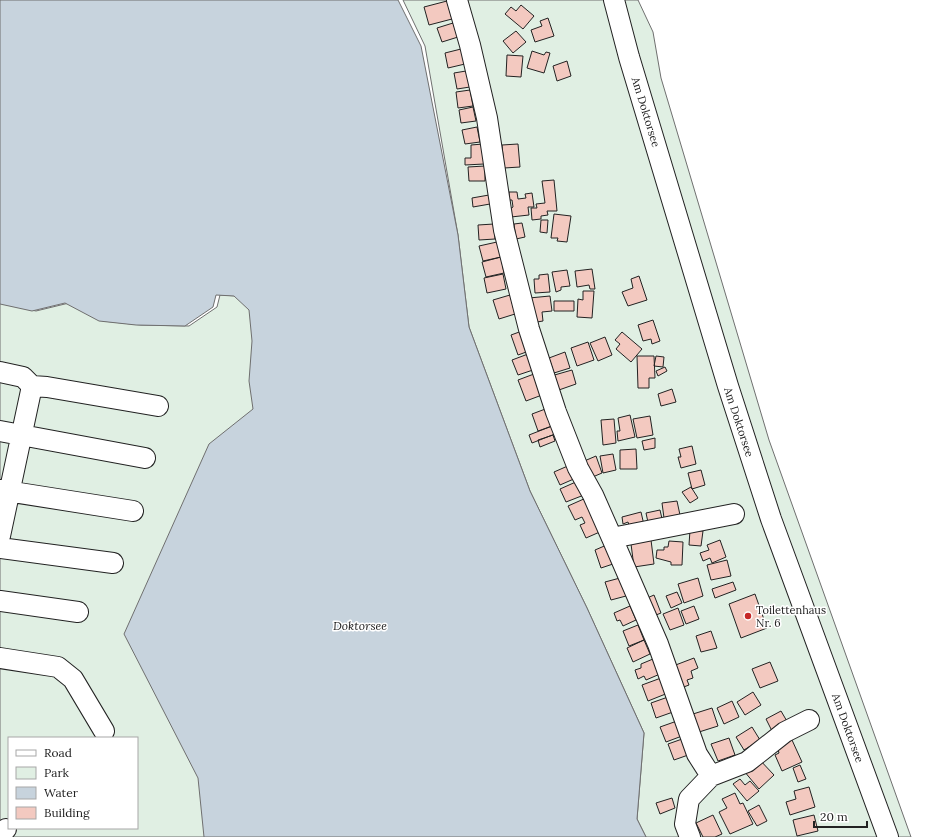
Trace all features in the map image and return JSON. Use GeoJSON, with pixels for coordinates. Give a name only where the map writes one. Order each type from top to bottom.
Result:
{"type":"FeatureCollection","features":[{"type":"Feature","properties":{"kind":"street"},"geometry":{"type":"LineString","coordinates":[[457,0],[470,44],[487,118],[504,230],[529,329],[556,412],[578,468],[593,495],[658,644],[697,754],[712,776]]}},
{"type":"Feature","properties":{"kind":"street","name":"Am Doktorsee"},"geometry":{"type":"LineString","coordinates":[[614,0],[629,57],[728,386],[771,519],[888,837]]}},
{"type":"Feature","properties":{"kind":"street"},"geometry":{"type":"LineString","coordinates":[[0,372],[24,377],[32,386],[47,387],[158,406]]}},
{"type":"Feature","properties":{"kind":"street"},"geometry":{"type":"LineString","coordinates":[[0,536],[4,490],[32,386]]}},
{"type":"Feature","properties":{"kind":"street"},"geometry":{"type":"LineString","coordinates":[[0,431],[145,458]]}},
{"type":"Feature","properties":{"kind":"street"},"geometry":{"type":"LineString","coordinates":[[4,490],[133,511]]}},
{"type":"Feature","properties":{"kind":"street"},"geometry":{"type":"LineString","coordinates":[[612,538],[734,514]]}},
{"type":"Feature","properties":{"kind":"street"},"geometry":{"type":"LineString","coordinates":[[0,548],[113,563]]}},
{"type":"Feature","properties":{"kind":"street"},"geometry":{"type":"LineString","coordinates":[[0,601],[78,612]]}},
{"type":"Feature","properties":{"kind":"street"},"geometry":{"type":"LineString","coordinates":[[0,658],[58,667],[73,679],[104,731]]}},
{"type":"Feature","properties":{"kind":"street"},"geometry":{"type":"LineString","coordinates":[[690,837],[685,824],[689,799],[712,776],[747,762],[785,732],[809,720]]}},
{"type":"Feature","properties":{"kind":"green space"},"geometry":{"type":"Polygon","coordinates":[[[403,0],[638,0],[653,32],[661,78],[769,440],[911,837],[646,837],[637,819],[644,733],[587,608],[530,491],[469,327],[458,235],[425,46],[403,0]]]}},
{"type":"Feature","properties":{"kind":"green space"},"geometry":{"type":"Polygon","coordinates":[[[220,295],[238,296],[253,310],[257,409],[202,779],[206,837],[0,837],[0,303],[36,311],[69,303],[103,321],[141,325],[189,326],[217,307],[220,295]]]}},
{"type":"Feature","properties":{"kind":"water","name":"Doktorsee"},"geometry":{"type":"Polygon","coordinates":[[[0,0],[398,0],[421,46],[458,235],[469,327],[530,491],[587,608],[644,733],[637,819],[646,837],[204,837],[198,778],[124,634],[209,444],[253,409],[249,381],[252,341],[249,310],[234,296],[216,295],[213,307],[185,326],[136,325],[99,321],[65,303],[32,311],[0,304],[0,0]]]}},
{"type":"Feature","properties":{"kind":"building"},"geometry":{"type":"Polygon","coordinates":[[[447,1],[452,19],[429,25],[424,7],[447,1]]]}},
{"type":"Feature","properties":{"kind":"building"},"geometry":{"type":"Polygon","coordinates":[[[521,5],[534,16],[523,29],[505,14],[511,7],[516,11],[521,5]]]}},
{"type":"Feature","properties":{"kind":"building"},"geometry":{"type":"Polygon","coordinates":[[[548,18],[554,36],[535,42],[531,30],[542,26],[540,21],[548,18]]]}},
{"type":"Feature","properties":{"kind":"building"},"geometry":{"type":"Polygon","coordinates":[[[453,23],[458,37],[442,42],[437,28],[453,23]]]}},
{"type":"Feature","properties":{"kind":"building"},"geometry":{"type":"Polygon","coordinates":[[[516,31],[526,42],[513,53],[503,41],[516,31]]]}},
{"type":"Feature","properties":{"kind":"building"},"geometry":{"type":"Polygon","coordinates":[[[461,49],[465,64],[448,68],[445,53],[461,49]]]}},
{"type":"Feature","properties":{"kind":"building"},"geometry":{"type":"Polygon","coordinates":[[[532,51],[544,55],[546,52],[550,53],[544,73],[527,68],[532,51]]]}},
{"type":"Feature","properties":{"kind":"building"},"geometry":{"type":"Polygon","coordinates":[[[507,55],[523,56],[521,77],[506,76],[507,55]]]}},
{"type":"Feature","properties":{"kind":"building"},"geometry":{"type":"Polygon","coordinates":[[[567,61],[571,76],[557,81],[553,66],[567,61]]]}},
{"type":"Feature","properties":{"kind":"building"},"geometry":{"type":"Polygon","coordinates":[[[466,71],[470,87],[457,89],[454,73],[466,71]]]}},
{"type":"Feature","properties":{"kind":"building"},"geometry":{"type":"Polygon","coordinates":[[[470,90],[473,106],[458,108],[456,92],[470,90]]]}},
{"type":"Feature","properties":{"kind":"building"},"geometry":{"type":"Polygon","coordinates":[[[473,107],[476,121],[461,123],[459,110],[473,107]]]}},
{"type":"Feature","properties":{"kind":"building"},"geometry":{"type":"Polygon","coordinates":[[[477,127],[480,142],[465,144],[462,130],[477,127]]]}},
{"type":"Feature","properties":{"kind":"building"},"geometry":{"type":"Polygon","coordinates":[[[483,144],[484,164],[465,165],[465,158],[471,158],[471,145],[483,144]]]}},
{"type":"Feature","properties":{"kind":"building"},"geometry":{"type":"Polygon","coordinates":[[[518,144],[520,167],[504,168],[502,145],[518,144]]]}},
{"type":"Feature","properties":{"kind":"building"},"geometry":{"type":"Polygon","coordinates":[[[485,166],[485,181],[469,181],[468,167],[485,166]]]}},
{"type":"Feature","properties":{"kind":"building"},"geometry":{"type":"Polygon","coordinates":[[[554,180],[557,211],[547,211],[548,215],[541,216],[541,219],[532,220],[531,208],[537,208],[536,204],[545,203],[542,181],[554,180]]]}},
{"type":"Feature","properties":{"kind":"building"},"geometry":{"type":"Polygon","coordinates":[[[509,192],[517,192],[518,199],[526,198],[525,194],[532,193],[534,207],[528,207],[529,215],[511,217],[510,209],[513,207],[512,200],[509,200],[509,192]]]}},
{"type":"Feature","properties":{"kind":"building"},"geometry":{"type":"Polygon","coordinates":[[[489,195],[490,204],[473,207],[472,198],[489,195]]]}},
{"type":"Feature","properties":{"kind":"building"},"geometry":{"type":"Polygon","coordinates":[[[554,214],[571,216],[567,242],[557,241],[558,238],[551,238],[554,214]]]}},
{"type":"Feature","properties":{"kind":"building"},"geometry":{"type":"Polygon","coordinates":[[[541,220],[548,220],[547,233],[540,232],[541,220]]]}},
{"type":"Feature","properties":{"kind":"building"},"geometry":{"type":"Polygon","coordinates":[[[522,223],[525,237],[516,239],[514,224],[522,223]]]}},
{"type":"Feature","properties":{"kind":"building"},"geometry":{"type":"Polygon","coordinates":[[[494,224],[495,239],[479,240],[478,225],[494,224]]]}},
{"type":"Feature","properties":{"kind":"building"},"geometry":{"type":"Polygon","coordinates":[[[497,242],[501,257],[483,261],[479,246],[497,242]]]}},
{"type":"Feature","properties":{"kind":"building"},"geometry":{"type":"Polygon","coordinates":[[[501,257],[504,273],[486,277],[482,262],[501,257]]]}},
{"type":"Feature","properties":{"kind":"building"},"geometry":{"type":"Polygon","coordinates":[[[592,269],[595,289],[590,289],[589,285],[577,287],[575,271],[592,269]]]}},
{"type":"Feature","properties":{"kind":"building"},"geometry":{"type":"Polygon","coordinates":[[[567,270],[570,286],[561,287],[561,290],[556,292],[552,272],[567,270]]]}},
{"type":"Feature","properties":{"kind":"building"},"geometry":{"type":"Polygon","coordinates":[[[503,274],[506,289],[487,293],[484,278],[503,274]]]}},
{"type":"Feature","properties":{"kind":"building"},"geometry":{"type":"Polygon","coordinates":[[[548,274],[550,292],[535,293],[534,279],[539,279],[539,275],[548,274]]]}},
{"type":"Feature","properties":{"kind":"building"},"geometry":{"type":"Polygon","coordinates":[[[639,276],[647,300],[628,306],[622,292],[633,288],[631,279],[639,276]]]}},
{"type":"Feature","properties":{"kind":"building"},"geometry":{"type":"Polygon","coordinates":[[[583,291],[594,291],[592,318],[577,317],[578,299],[583,300],[583,291]]]}},
{"type":"Feature","properties":{"kind":"building"},"geometry":{"type":"Polygon","coordinates":[[[510,295],[515,314],[499,319],[493,300],[510,295]]]}},
{"type":"Feature","properties":{"kind":"building"},"geometry":{"type":"Polygon","coordinates":[[[550,296],[552,311],[542,312],[543,321],[531,323],[529,298],[550,296]]]}},
{"type":"Feature","properties":{"kind":"building"},"geometry":{"type":"Polygon","coordinates":[[[554,301],[574,301],[574,311],[554,311],[554,301]]]}},
{"type":"Feature","properties":{"kind":"building"},"geometry":{"type":"Polygon","coordinates":[[[653,320],[660,341],[652,344],[651,339],[643,341],[638,325],[653,320]]]}},
{"type":"Feature","properties":{"kind":"building"},"geometry":{"type":"Polygon","coordinates":[[[522,331],[529,351],[518,355],[511,335],[522,331]]]}},
{"type":"Feature","properties":{"kind":"building"},"geometry":{"type":"Polygon","coordinates":[[[622,332],[642,349],[631,362],[616,349],[620,344],[615,340],[622,332]]]}},
{"type":"Feature","properties":{"kind":"building"},"geometry":{"type":"Polygon","coordinates":[[[605,337],[612,355],[598,361],[590,343],[605,337]]]}},
{"type":"Feature","properties":{"kind":"building"},"geometry":{"type":"Polygon","coordinates":[[[588,342],[594,360],[577,366],[571,348],[588,342]]]}},
{"type":"Feature","properties":{"kind":"building"},"geometry":{"type":"Polygon","coordinates":[[[565,352],[570,368],[554,373],[549,358],[565,352]]]}},
{"type":"Feature","properties":{"kind":"building"},"geometry":{"type":"Polygon","coordinates":[[[528,354],[533,370],[518,375],[512,360],[528,354]]]}},
{"type":"Feature","properties":{"kind":"building"},"geometry":{"type":"Polygon","coordinates":[[[637,356],[654,356],[655,378],[649,378],[649,388],[638,388],[637,356]]]}},
{"type":"Feature","properties":{"kind":"building"},"geometry":{"type":"Polygon","coordinates":[[[656,356],[664,357],[663,367],[654,366],[656,356]]]}},
{"type":"Feature","properties":{"kind":"building"},"geometry":{"type":"Polygon","coordinates":[[[665,367],[667,371],[658,376],[656,371],[665,367]]]}},
{"type":"Feature","properties":{"kind":"building"},"geometry":{"type":"Polygon","coordinates":[[[572,370],[576,384],[556,391],[551,376],[572,370]]]}},
{"type":"Feature","properties":{"kind":"building"},"geometry":{"type":"Polygon","coordinates":[[[534,374],[542,395],[526,401],[518,380],[534,374]]]}},
{"type":"Feature","properties":{"kind":"building"},"geometry":{"type":"Polygon","coordinates":[[[672,389],[676,402],[661,406],[658,394],[672,389]]]}},
{"type":"Feature","properties":{"kind":"building"},"geometry":{"type":"Polygon","coordinates":[[[548,408],[555,425],[538,431],[532,414],[548,408]]]}},
{"type":"Feature","properties":{"kind":"building"},"geometry":{"type":"Polygon","coordinates":[[[630,415],[635,437],[618,441],[617,431],[620,431],[618,418],[630,415]]]}},
{"type":"Feature","properties":{"kind":"building"},"geometry":{"type":"Polygon","coordinates":[[[650,416],[653,435],[637,438],[633,419],[650,416]]]}},
{"type":"Feature","properties":{"kind":"building"},"geometry":{"type":"Polygon","coordinates":[[[614,419],[616,443],[603,445],[601,420],[614,419]]]}},
{"type":"Feature","properties":{"kind":"building"},"geometry":{"type":"Polygon","coordinates":[[[552,426],[555,434],[532,443],[529,435],[552,426]]]}},
{"type":"Feature","properties":{"kind":"building"},"geometry":{"type":"Polygon","coordinates":[[[553,435],[555,441],[540,447],[538,440],[553,435]]]}},
{"type":"Feature","properties":{"kind":"building"},"geometry":{"type":"Polygon","coordinates":[[[655,438],[655,448],[644,450],[642,441],[655,438]]]}},
{"type":"Feature","properties":{"kind":"building"},"geometry":{"type":"Polygon","coordinates":[[[692,446],[696,464],[681,468],[678,457],[681,457],[679,449],[692,446]]]}},
{"type":"Feature","properties":{"kind":"building"},"geometry":{"type":"Polygon","coordinates":[[[636,449],[637,469],[620,469],[620,450],[636,449]]]}},
{"type":"Feature","properties":{"kind":"building"},"geometry":{"type":"Polygon","coordinates":[[[613,454],[616,470],[603,473],[600,456],[613,454]]]}},
{"type":"Feature","properties":{"kind":"building"},"geometry":{"type":"Polygon","coordinates":[[[596,456],[602,473],[588,479],[582,462],[596,456]]]}},
{"type":"Feature","properties":{"kind":"building"},"geometry":{"type":"Polygon","coordinates":[[[570,465],[576,478],[560,485],[554,472],[570,465]]]}},
{"type":"Feature","properties":{"kind":"building"},"geometry":{"type":"Polygon","coordinates":[[[701,470],[705,485],[692,489],[688,473],[701,470]]]}},
{"type":"Feature","properties":{"kind":"building"},"geometry":{"type":"Polygon","coordinates":[[[578,481],[584,495],[566,502],[560,489],[578,481]]]}},
{"type":"Feature","properties":{"kind":"building"},"geometry":{"type":"Polygon","coordinates":[[[691,487],[698,498],[690,503],[682,492],[691,487]]]}},
{"type":"Feature","properties":{"kind":"building"},"geometry":{"type":"Polygon","coordinates":[[[586,498],[602,531],[586,538],[580,525],[585,523],[582,517],[575,520],[568,506],[586,498]]]}},
{"type":"Feature","properties":{"kind":"building"},"geometry":{"type":"Polygon","coordinates":[[[677,501],[680,515],[664,518],[662,503],[677,501]]]}},
{"type":"Feature","properties":{"kind":"building"},"geometry":{"type":"Polygon","coordinates":[[[660,510],[663,523],[649,527],[646,513],[660,510]]]}},
{"type":"Feature","properties":{"kind":"building"},"geometry":{"type":"Polygon","coordinates":[[[641,512],[644,525],[630,528],[628,522],[623,524],[622,517],[641,512]]]}},
{"type":"Feature","properties":{"kind":"building"},"geometry":{"type":"Polygon","coordinates":[[[690,530],[703,531],[701,546],[689,545],[690,530]]]}},
{"type":"Feature","properties":{"kind":"building"},"geometry":{"type":"Polygon","coordinates":[[[651,540],[654,564],[634,567],[631,544],[651,540]]]}},
{"type":"Feature","properties":{"kind":"building"},"geometry":{"type":"Polygon","coordinates":[[[720,540],[726,557],[712,563],[710,558],[703,561],[700,553],[709,550],[707,545],[720,540]]]}},
{"type":"Feature","properties":{"kind":"building"},"geometry":{"type":"Polygon","coordinates":[[[669,541],[683,542],[682,565],[671,565],[671,562],[656,558],[657,550],[664,550],[664,547],[668,547],[669,541]]]}},
{"type":"Feature","properties":{"kind":"building"},"geometry":{"type":"Polygon","coordinates":[[[609,544],[616,563],[601,568],[595,550],[609,544]]]}},
{"type":"Feature","properties":{"kind":"building"},"geometry":{"type":"Polygon","coordinates":[[[727,560],[731,576],[711,580],[707,565],[727,560]]]}},
{"type":"Feature","properties":{"kind":"building"},"geometry":{"type":"Polygon","coordinates":[[[620,578],[626,596],[611,600],[605,582],[620,578]]]}},
{"type":"Feature","properties":{"kind":"building"},"geometry":{"type":"Polygon","coordinates":[[[698,578],[703,596],[684,603],[678,584],[698,578]]]}},
{"type":"Feature","properties":{"kind":"building"},"geometry":{"type":"Polygon","coordinates":[[[733,582],[736,590],[715,598],[712,589],[733,582]]]}},
{"type":"Feature","properties":{"kind":"building"},"geometry":{"type":"Polygon","coordinates":[[[677,592],[682,603],[671,608],[666,596],[677,592]]]}},
{"type":"Feature","properties":{"kind":"building","name":"Toilettenhaus Nr. 6"},"geometry":{"type":"Polygon","coordinates":[[[755,594],[767,628],[741,638],[729,604],[755,594]]]}},
{"type":"Feature","properties":{"kind":"building"},"geometry":{"type":"Polygon","coordinates":[[[654,595],[661,613],[651,617],[645,599],[654,595]]]}},
{"type":"Feature","properties":{"kind":"building"},"geometry":{"type":"Polygon","coordinates":[[[630,606],[636,620],[623,626],[620,620],[617,621],[614,613],[630,606]]]}},
{"type":"Feature","properties":{"kind":"building"},"geometry":{"type":"Polygon","coordinates":[[[694,606],[699,619],[686,624],[681,611],[694,606]]]}},
{"type":"Feature","properties":{"kind":"building"},"geometry":{"type":"Polygon","coordinates":[[[678,608],[684,625],[670,630],[663,614],[678,608]]]}},
{"type":"Feature","properties":{"kind":"building"},"geometry":{"type":"Polygon","coordinates":[[[638,625],[644,640],[629,646],[623,631],[638,625]]]}},
{"type":"Feature","properties":{"kind":"building"},"geometry":{"type":"Polygon","coordinates":[[[711,631],[717,648],[701,652],[696,636],[711,631]]]}},
{"type":"Feature","properties":{"kind":"building"},"geometry":{"type":"Polygon","coordinates":[[[644,640],[650,654],[633,662],[627,648],[644,640]]]}},
{"type":"Feature","properties":{"kind":"building"},"geometry":{"type":"Polygon","coordinates":[[[694,658],[698,668],[691,671],[693,678],[687,680],[689,685],[681,688],[673,666],[694,658]]]}},
{"type":"Feature","properties":{"kind":"building"},"geometry":{"type":"Polygon","coordinates":[[[653,659],[660,674],[646,680],[644,676],[638,679],[635,670],[641,668],[641,664],[653,659]]]}},
{"type":"Feature","properties":{"kind":"building"},"geometry":{"type":"Polygon","coordinates":[[[770,662],[778,681],[760,688],[752,669],[770,662]]]}},
{"type":"Feature","properties":{"kind":"building"},"geometry":{"type":"Polygon","coordinates":[[[661,678],[668,693],[648,701],[642,685],[661,678]]]}},
{"type":"Feature","properties":{"kind":"building"},"geometry":{"type":"Polygon","coordinates":[[[753,692],[761,705],[745,715],[737,702],[753,692]]]}},
{"type":"Feature","properties":{"kind":"building"},"geometry":{"type":"Polygon","coordinates":[[[668,697],[673,712],[656,718],[651,703],[668,697]]]}},
{"type":"Feature","properties":{"kind":"building"},"geometry":{"type":"Polygon","coordinates":[[[732,701],[739,717],[724,724],[717,708],[732,701]]]}},
{"type":"Feature","properties":{"kind":"building"},"geometry":{"type":"Polygon","coordinates":[[[712,708],[718,726],[699,732],[693,714],[712,708]]]}},
{"type":"Feature","properties":{"kind":"building"},"geometry":{"type":"Polygon","coordinates":[[[781,711],[788,723],[772,731],[766,719],[781,711]]]}},
{"type":"Feature","properties":{"kind":"building"},"geometry":{"type":"Polygon","coordinates":[[[677,721],[682,736],[666,742],[660,727],[677,721]]]}},
{"type":"Feature","properties":{"kind":"building"},"geometry":{"type":"Polygon","coordinates":[[[752,727],[760,740],[744,750],[736,737],[752,727]]]}},
{"type":"Feature","properties":{"kind":"building"},"geometry":{"type":"Polygon","coordinates":[[[685,738],[691,754],[674,760],[668,744],[685,738]]]}},
{"type":"Feature","properties":{"kind":"building"},"geometry":{"type":"Polygon","coordinates":[[[729,738],[735,755],[718,761],[711,744],[729,738]]]}},
{"type":"Feature","properties":{"kind":"building"},"geometry":{"type":"Polygon","coordinates":[[[792,740],[802,762],[782,771],[775,755],[779,753],[777,746],[792,740]]]}},
{"type":"Feature","properties":{"kind":"building"},"geometry":{"type":"Polygon","coordinates":[[[758,758],[774,775],[759,789],[744,771],[758,758]]]}},
{"type":"Feature","properties":{"kind":"building"},"geometry":{"type":"Polygon","coordinates":[[[800,765],[806,779],[798,782],[793,768],[800,765]]]}},
{"type":"Feature","properties":{"kind":"building"},"geometry":{"type":"Polygon","coordinates":[[[740,779],[745,785],[750,781],[759,791],[747,801],[733,784],[740,779]]]}},
{"type":"Feature","properties":{"kind":"building"},"geometry":{"type":"Polygon","coordinates":[[[809,787],[815,807],[790,815],[786,802],[796,799],[794,791],[809,787]]]}},
{"type":"Feature","properties":{"kind":"building"},"geometry":{"type":"Polygon","coordinates":[[[735,793],[740,804],[743,803],[753,824],[730,834],[719,812],[727,808],[722,799],[735,793]]]}},
{"type":"Feature","properties":{"kind":"building"},"geometry":{"type":"Polygon","coordinates":[[[672,798],[675,808],[660,814],[656,803],[672,798]]]}},
{"type":"Feature","properties":{"kind":"building"},"geometry":{"type":"Polygon","coordinates":[[[759,805],[767,821],[757,826],[748,811],[759,805]]]}},
{"type":"Feature","properties":{"kind":"building"},"geometry":{"type":"Polygon","coordinates":[[[713,815],[722,834],[715,837],[703,837],[696,823],[713,815]]]}},
{"type":"Feature","properties":{"kind":"building"},"geometry":{"type":"Polygon","coordinates":[[[814,815],[818,831],[797,836],[793,820],[814,815]]]}},
{"type":"Feature","properties":{"kind":"place","name":"Toilettenhaus Nr. 6"},"geometry":{"type":"Point","coordinates":[748,616]}}]}
